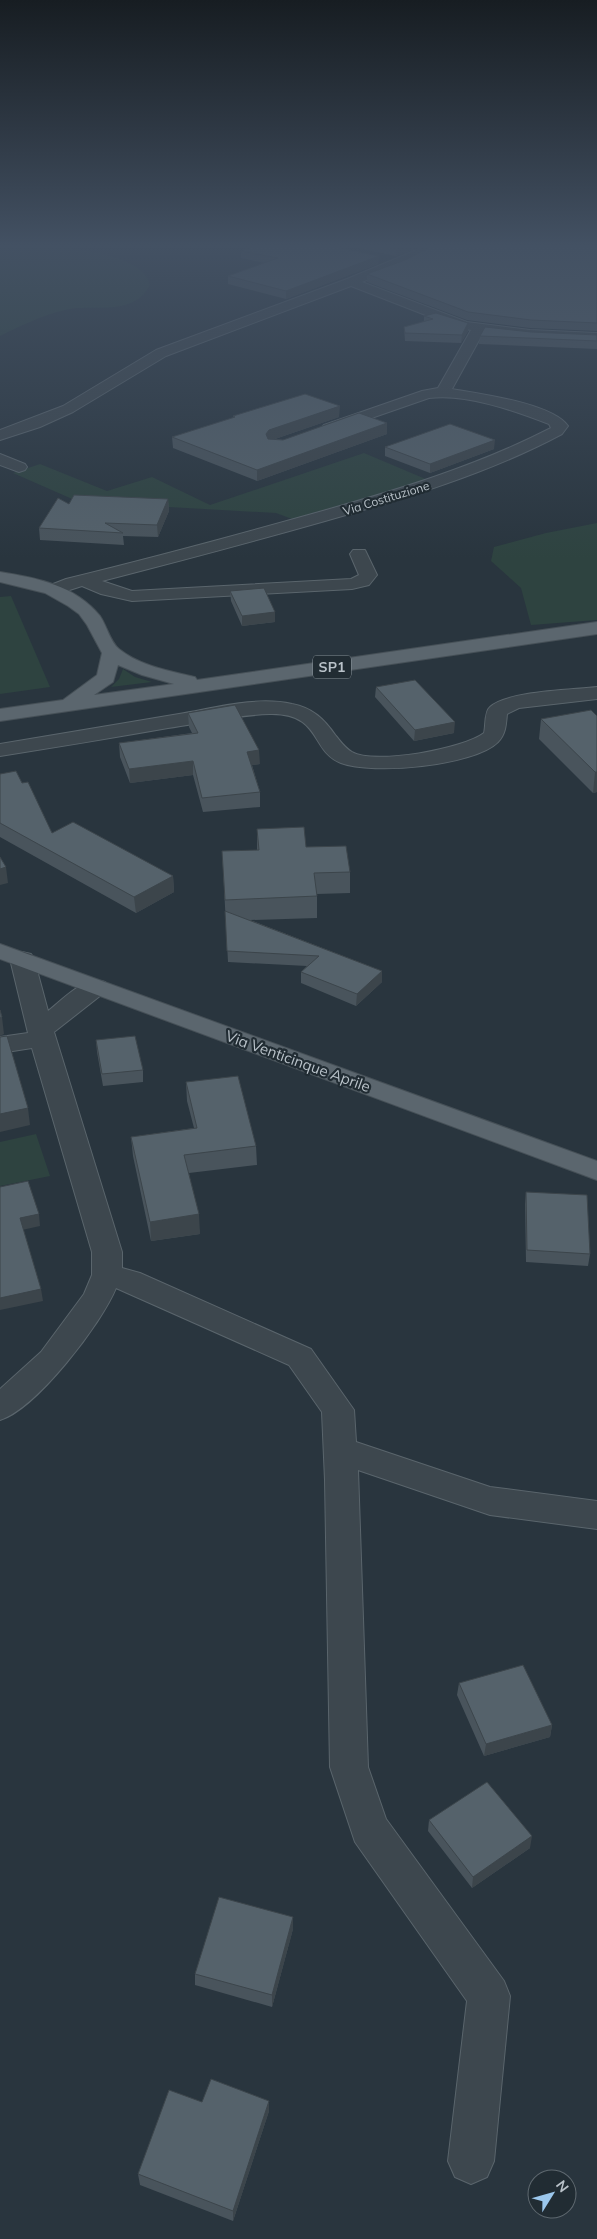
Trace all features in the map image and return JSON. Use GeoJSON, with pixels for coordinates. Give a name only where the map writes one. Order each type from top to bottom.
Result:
{"type":"FeatureCollection","features":[{"type":"Feature","properties":{"kind":"main road"},"geometry":{"type":"LineString","coordinates":[[0,577],[54,590],[78,603],[95,621],[111,653],[149,672],[207,685]]}},
{"type":"Feature","properties":{"kind":"main road","name":"SP1"},"geometry":{"type":"LineString","coordinates":[[0,715],[597,628]]}},
{"type":"Feature","properties":{"kind":"main road"},"geometry":{"type":"LineString","coordinates":[[67,705],[106,678],[111,653]]}},
{"type":"Feature","properties":{"kind":"main road","name":"Via Venticinque Aprile"},"geometry":{"type":"LineString","coordinates":[[11,955],[597,1171]]}},
{"type":"Feature","properties":{"kind":"street"},"geometry":{"type":"LineString","coordinates":[[0,436],[44,420],[69,408],[135,365],[176,348]]}},
{"type":"Feature","properties":{"kind":"street"},"geometry":{"type":"LineString","coordinates":[[443,392],[467,348]]}},
{"type":"Feature","properties":{"kind":"street","name":"Via Costituzione"},"geometry":{"type":"LineString","coordinates":[[54,590],[84,580],[193,553],[418,490],[517,451],[557,431],[560,426],[554,421],[514,405],[443,392],[427,394],[312,434]]}},
{"type":"Feature","properties":{"kind":"street"},"geometry":{"type":"LineString","coordinates":[[0,459],[19,467]]}},
{"type":"Feature","properties":{"kind":"street"},"geometry":{"type":"LineString","coordinates":[[84,580],[106,590],[132,596],[352,584],[363,581],[368,575],[359,554]]}},
{"type":"Feature","properties":{"kind":"street"},"geometry":{"type":"LineString","coordinates":[[2,752],[80,744],[261,709],[297,711],[308,715],[342,756],[373,763],[406,762],[482,744],[492,738],[496,729],[497,711],[514,702],[597,693]]}},
{"type":"Feature","properties":{"kind":"street"},"geometry":{"type":"LineString","coordinates":[[555,698],[569,716]]}},
{"type":"Feature","properties":{"kind":"street"},"geometry":{"type":"LineString","coordinates":[[0,1408],[52,1360],[97,1298],[107,1275],[107,1252],[42,1034],[11,955]]}},
{"type":"Feature","properties":{"kind":"street"},"geometry":{"type":"LineString","coordinates":[[0,1045],[42,1034],[96,987]]}},
{"type":"Feature","properties":{"kind":"street"},"geometry":{"type":"LineString","coordinates":[[107,1275],[129,1281],[300,1357],[338,1410],[349,1767],[369,1830],[489,1996],[471,2161]]}},
{"type":"Feature","properties":{"kind":"street"},"geometry":{"type":"LineString","coordinates":[[340,1450],[490,1501],[597,1516]]}},
{"type":"Feature","properties":{"kind":"green space"},"geometry":{"type":"Polygon","coordinates":[[[364,453],[428,480],[292,519],[276,513],[79,502],[13,473],[40,464],[107,491],[152,477],[210,505],[364,453]]]}},
{"type":"Feature","properties":{"kind":"green space"},"geometry":{"type":"Polygon","coordinates":[[[597,523],[597,620],[531,625],[521,588],[491,561],[494,547],[546,533],[597,523]]]}},
{"type":"Feature","properties":{"kind":"green space"},"geometry":{"type":"Polygon","coordinates":[[[11,596],[50,687],[0,694],[0,597],[11,596]]]}},
{"type":"Feature","properties":{"kind":"green space"},"geometry":{"type":"Polygon","coordinates":[[[123,669],[135,677],[152,682],[111,687],[119,679],[123,669]]]}},
{"type":"Feature","properties":{"kind":"green space"},"geometry":{"type":"Polygon","coordinates":[[[36,1134],[50,1176],[0,1186],[0,1142],[36,1134]]]}},
{"type":"Feature","properties":{"kind":"building"},"geometry":{"type":"Polygon","coordinates":[[[305,394],[340,406],[269,430],[266,434],[268,439],[283,440],[359,413],[387,423],[257,470],[172,437],[235,417],[233,416],[305,394]]]}},
{"type":"Feature","properties":{"kind":"building"},"geometry":{"type":"Polygon","coordinates":[[[450,424],[495,440],[430,464],[385,447],[450,424]]]}},
{"type":"Feature","properties":{"kind":"building"},"geometry":{"type":"Polygon","coordinates":[[[74,495],[168,499],[157,525],[105,523],[123,533],[39,528],[58,498],[69,504],[74,495]]]}},
{"type":"Feature","properties":{"kind":"building"},"geometry":{"type":"Polygon","coordinates":[[[264,588],[275,612],[242,616],[230,591],[264,588]]]}},
{"type":"Feature","properties":{"kind":"building"},"geometry":{"type":"Polygon","coordinates":[[[415,680],[455,722],[415,730],[376,687],[415,680]]]}},
{"type":"Feature","properties":{"kind":"building"},"geometry":{"type":"Polygon","coordinates":[[[235,705],[259,750],[247,752],[260,792],[202,798],[193,761],[129,769],[119,743],[198,733],[188,713],[235,705]]]}},
{"type":"Feature","properties":{"kind":"building"},"geometry":{"type":"Polygon","coordinates":[[[591,710],[597,716],[597,772],[541,719],[591,710]]]}},
{"type":"Feature","properties":{"kind":"building"},"geometry":{"type":"Polygon","coordinates":[[[16,771],[22,783],[28,782],[52,833],[73,822],[173,876],[134,897],[0,823],[0,774],[16,771]]]}},
{"type":"Feature","properties":{"kind":"building"},"geometry":{"type":"Polygon","coordinates":[[[304,827],[306,847],[346,846],[350,872],[314,873],[317,896],[225,900],[222,851],[259,850],[257,829],[304,827]]]}},
{"type":"Feature","properties":{"kind":"building"},"geometry":{"type":"Polygon","coordinates":[[[0,857],[6,867],[0,869],[0,857]]]}},
{"type":"Feature","properties":{"kind":"building"},"geometry":{"type":"Polygon","coordinates":[[[225,911],[382,971],[357,994],[301,972],[319,956],[227,951],[225,911]]]}},
{"type":"Feature","properties":{"kind":"building"},"geometry":{"type":"Polygon","coordinates":[[[7,1036],[28,1108],[0,1114],[0,1037],[7,1036]]]}},
{"type":"Feature","properties":{"kind":"building"},"geometry":{"type":"Polygon","coordinates":[[[135,1036],[143,1070],[102,1074],[96,1040],[135,1036]]]}},
{"type":"Feature","properties":{"kind":"building"},"geometry":{"type":"Polygon","coordinates":[[[238,1076],[256,1146],[184,1155],[199,1214],[150,1222],[131,1137],[197,1128],[186,1082],[238,1076]]]}},
{"type":"Feature","properties":{"kind":"building"},"geometry":{"type":"Polygon","coordinates":[[[28,1181],[39,1214],[20,1218],[41,1289],[0,1298],[0,1187],[28,1181]]]}},
{"type":"Feature","properties":{"kind":"building"},"geometry":{"type":"Polygon","coordinates":[[[526,1192],[587,1195],[590,1254],[527,1250],[526,1192]]]}},
{"type":"Feature","properties":{"kind":"building"},"geometry":{"type":"Polygon","coordinates":[[[523,1665],[552,1725],[486,1744],[459,1683],[523,1665]]]}},
{"type":"Feature","properties":{"kind":"building"},"geometry":{"type":"Polygon","coordinates":[[[487,1782],[532,1836],[473,1877],[429,1820],[487,1782]]]}},
{"type":"Feature","properties":{"kind":"building"},"geometry":{"type":"Polygon","coordinates":[[[219,1897],[293,1917],[272,1995],[195,1974],[219,1897]]]}},
{"type":"Feature","properties":{"kind":"building"},"geometry":{"type":"Polygon","coordinates":[[[211,2079],[269,2101],[233,2211],[138,2174],[169,2090],[202,2102],[211,2079]]]}}]}
